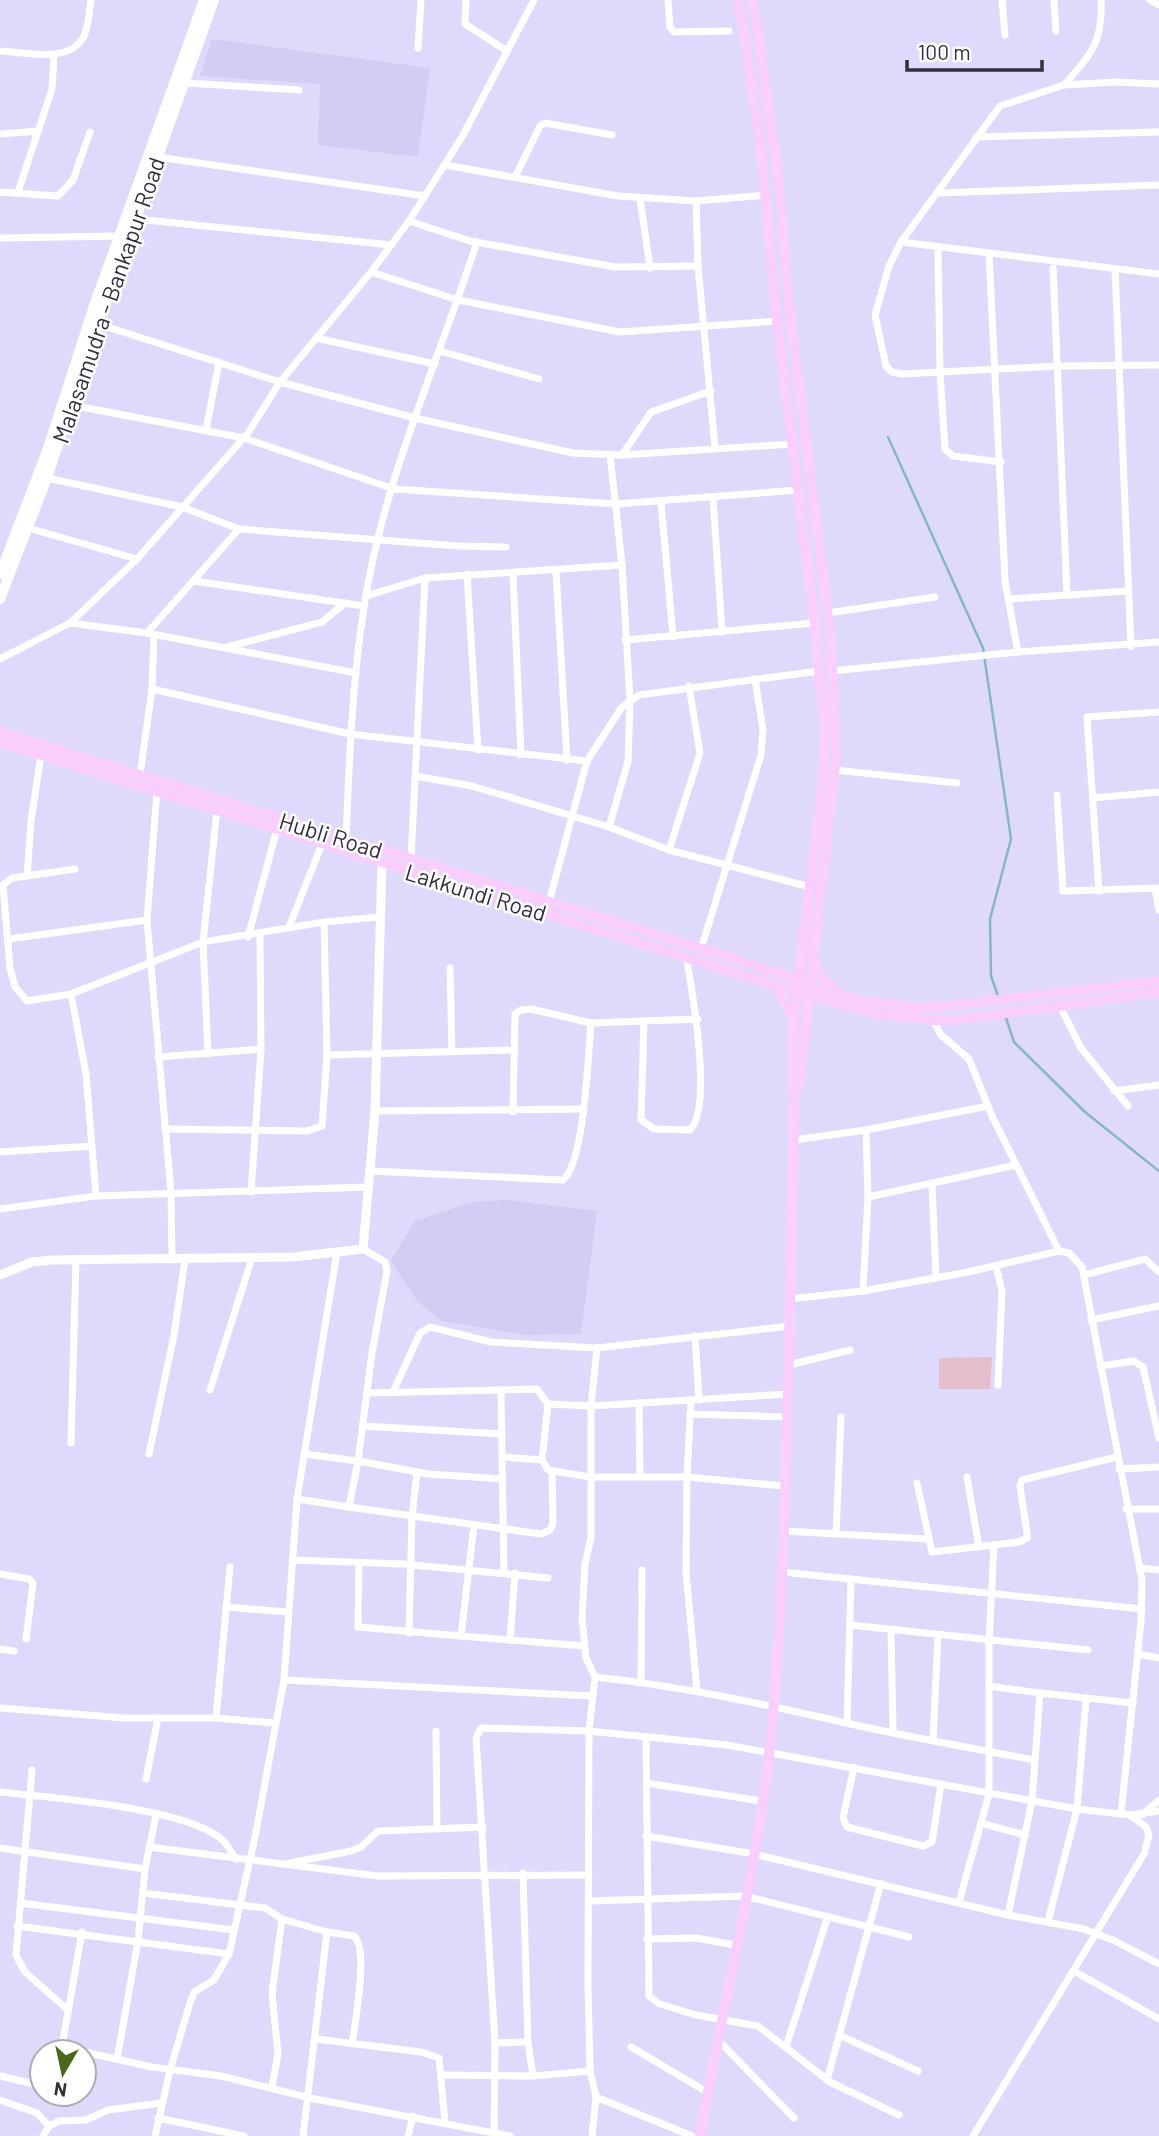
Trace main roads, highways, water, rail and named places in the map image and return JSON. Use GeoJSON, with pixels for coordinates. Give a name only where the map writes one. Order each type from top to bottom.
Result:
{"type":"FeatureCollection","features":[{"type":"Feature","properties":{"kind":"main road"},"geometry":{"type":"LineString","coordinates":[[0,574],[204,0]]}},
{"type":"Feature","properties":{"kind":"main road","name":"Malasamudra - Bankapur Road"},"geometry":{"type":"LineString","coordinates":[[0,599],[47,478],[98,324],[214,0]]}},
{"type":"Feature","properties":{"kind":"main road"},"geometry":{"type":"LineString","coordinates":[[699,2136],[754,1854],[774,1705],[784,1531],[795,1094],[800,1082],[800,1020],[804,981],[802,955],[825,757],[816,623],[777,321],[766,195],[739,0]]}},
{"type":"Feature","properties":{"kind":"main road"},"geometry":{"type":"LineString","coordinates":[[753,0],[779,183],[790,315],[828,613],[832,671],[835,770],[813,957],[804,981]]}},
{"type":"Feature","properties":{"kind":"main road","name":"Hubli Road"},"geometry":{"type":"LineString","coordinates":[[0,732],[773,971],[804,981],[837,998],[904,1006],[946,1006],[1041,997],[1159,981]]}},
{"type":"Feature","properties":{"kind":"main road","name":"Lakkundi Road"},"geometry":{"type":"LineString","coordinates":[[0,742],[774,985],[837,998],[877,1014],[956,1020],[1159,992]]}},
{"type":"Feature","properties":{"kind":"main road"},"geometry":{"type":"LineString","coordinates":[[773,971],[788,968],[802,955]]}},
{"type":"Feature","properties":{"kind":"main road"},"geometry":{"type":"LineString","coordinates":[[800,1020],[837,998],[818,972],[813,957]]}},
{"type":"Feature","properties":{"kind":"main road"},"geometry":{"type":"LineString","coordinates":[[774,985],[800,1020]]}},
{"type":"Feature","properties":{"kind":"waterway"},"geometry":{"type":"LineString","coordinates":[[888,437],[983,648],[1011,839],[990,919],[991,976],[998,996]]}},
{"type":"Feature","properties":{"kind":"waterway"},"geometry":{"type":"LineString","coordinates":[[1005,1015],[1014,1042],[1085,1112],[1159,1171]]}}]}
